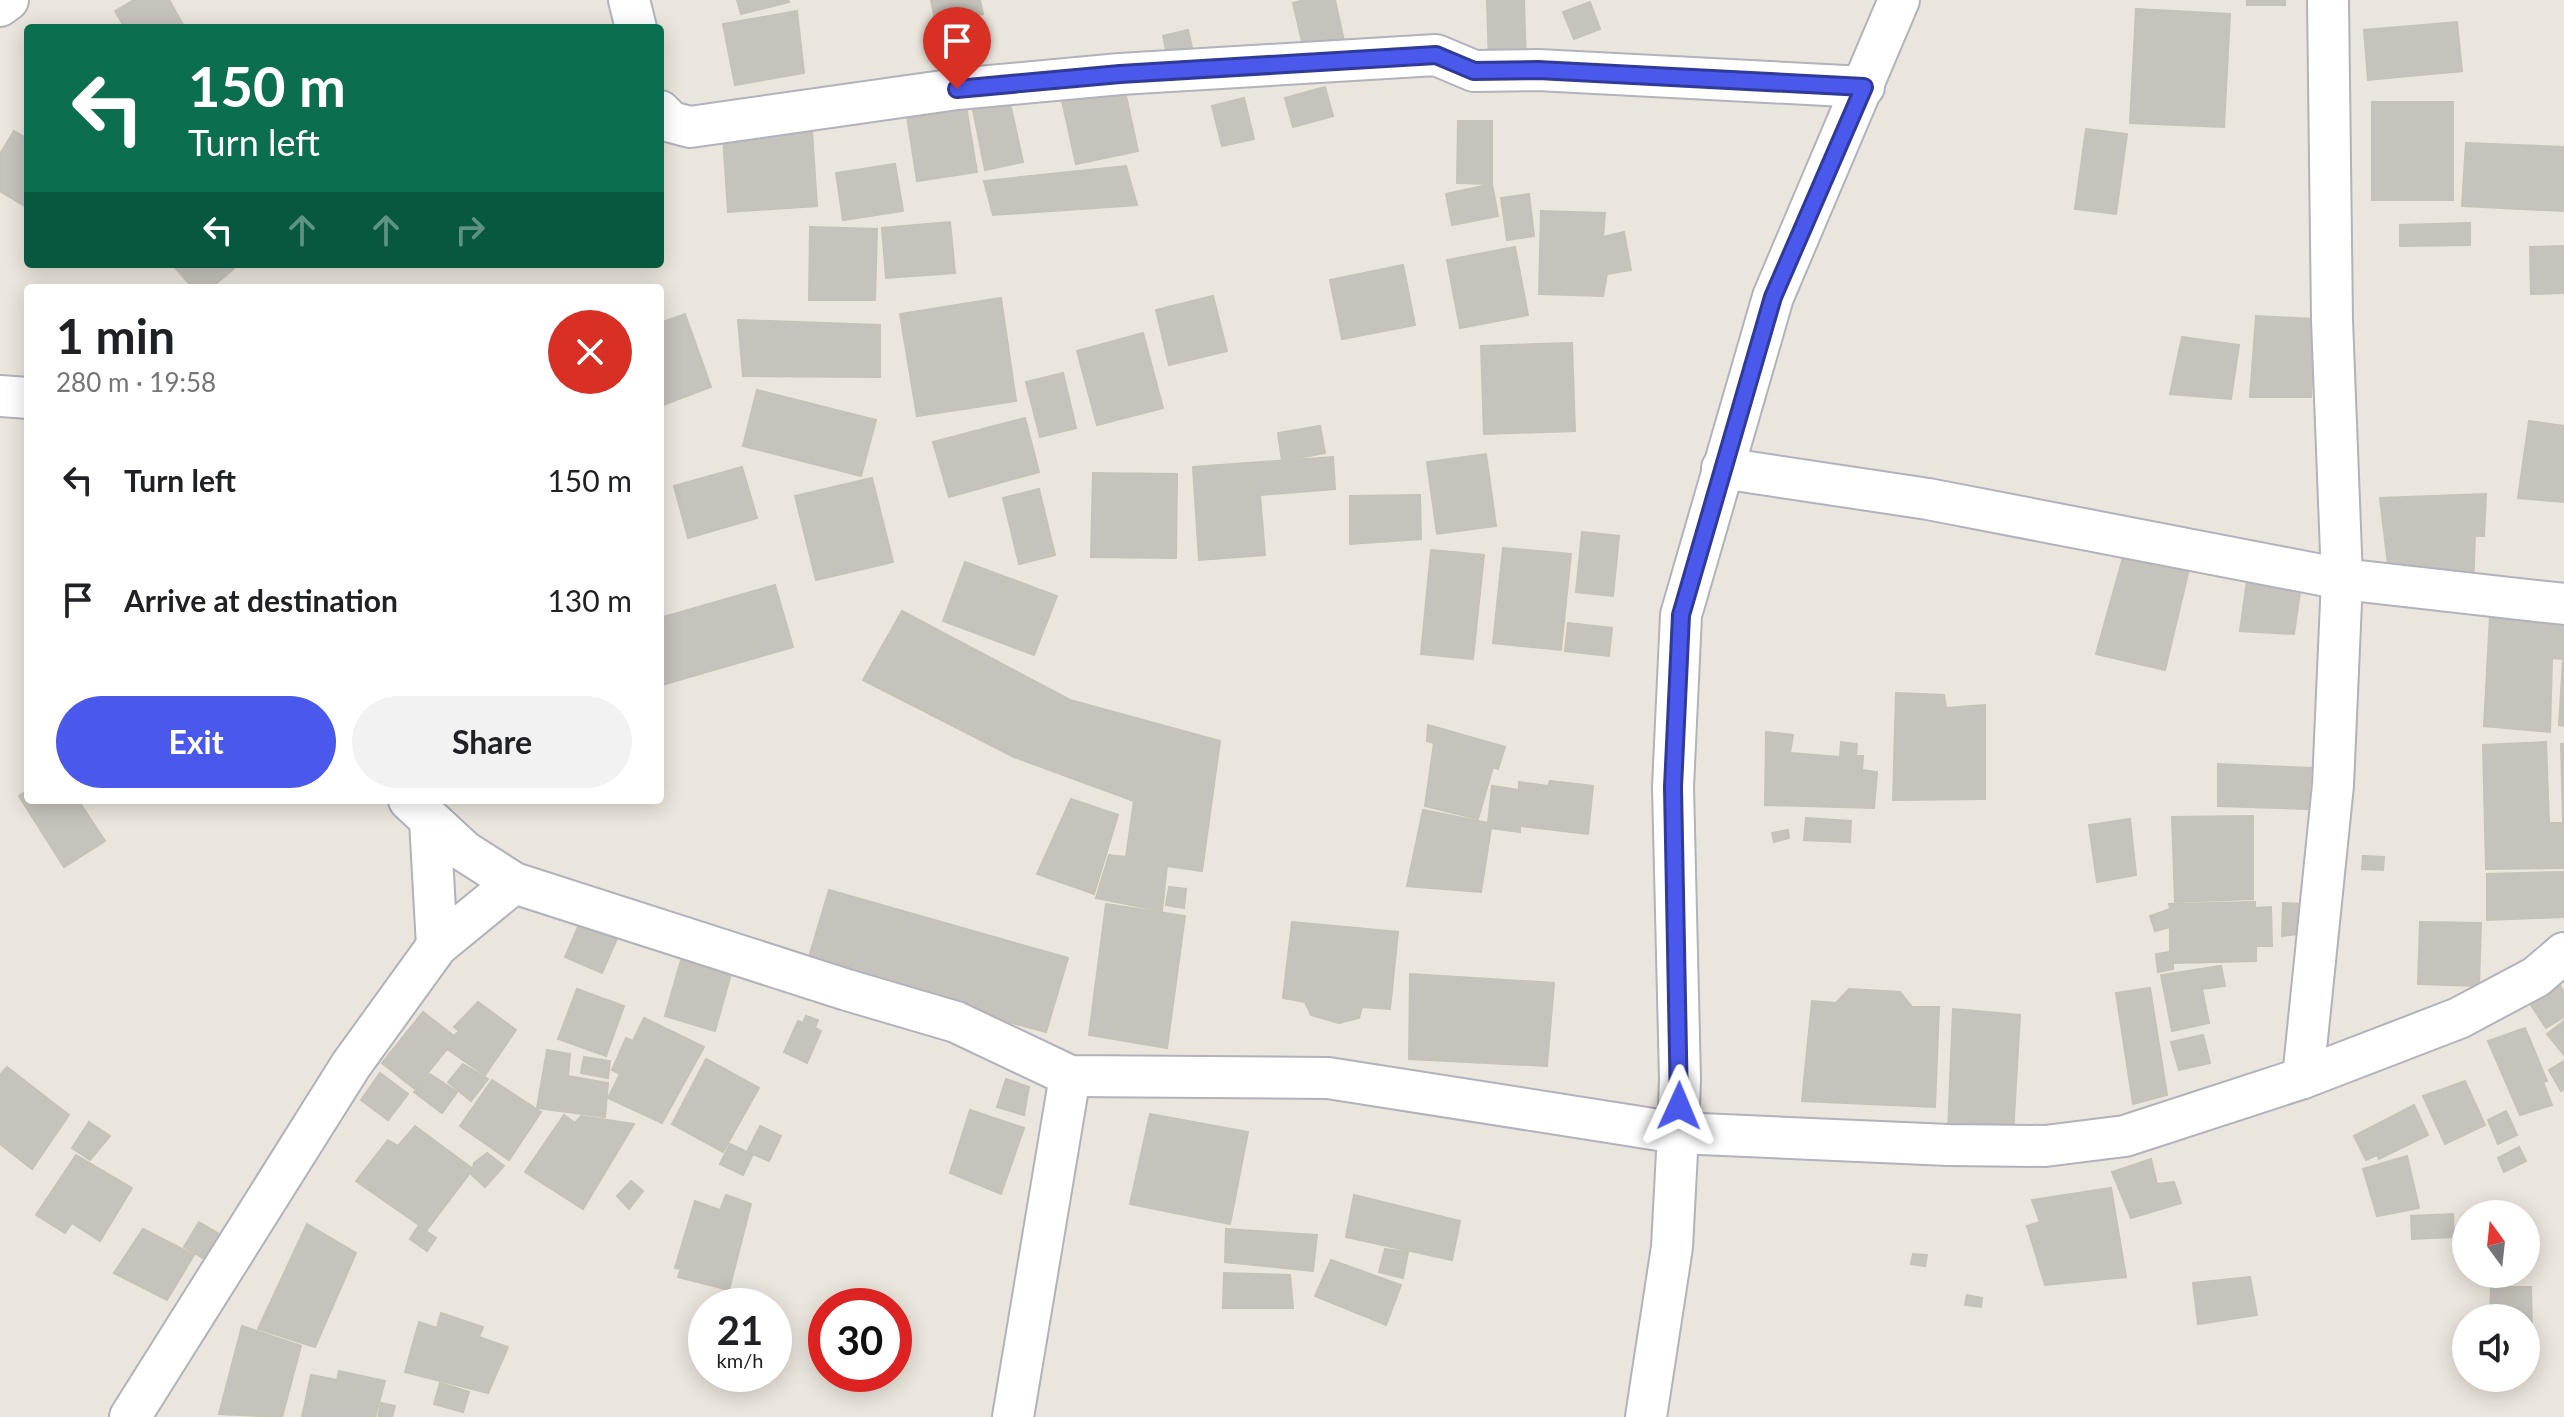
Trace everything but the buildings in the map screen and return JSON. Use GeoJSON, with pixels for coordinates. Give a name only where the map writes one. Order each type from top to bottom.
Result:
{"type":"FeatureCollection","features":[{"type":"Feature","properties":{"kind":"street"},"geometry":{"type":"LineString","coordinates":[[0,6],[8,0]]}},
{"type":"Feature","properties":{"kind":"street"},"geometry":{"type":"LineString","coordinates":[[629,0],[635,24]]}},
{"type":"Feature","properties":{"kind":"street"},"geometry":{"type":"LineString","coordinates":[[1646,1417],[1672,1247],[1678,1133],[1680,1079],[1673,787],[1681,615],[1773,297],[1899,0]]}},
{"type":"Feature","properties":{"kind":"street"},"geometry":{"type":"LineString","coordinates":[[2303,1078],[2333,785],[2342,579],[2332,320],[2328,0]]}},
{"type":"Feature","properties":{"kind":"street"},"geometry":{"type":"LineString","coordinates":[[664,115],[671,122],[690,127],[957,89],[1120,74],[1436,55],[1474,71],[1538,70],[1864,87]]}},
{"type":"Feature","properties":{"kind":"street"},"geometry":{"type":"LineString","coordinates":[[0,396],[24,398]]}},
{"type":"Feature","properties":{"kind":"street"},"geometry":{"type":"LineString","coordinates":[[1722,468],[1928,499],[2342,579],[2564,604]]}},
{"type":"Feature","properties":{"kind":"street"},"geometry":{"type":"LineString","coordinates":[[420,810],[464,851],[514,883],[956,1022],[1070,1076],[1328,1078],[1678,1133],[2045,1146],[2125,1136],[2303,1078],[2459,1018],[2536,977],[2564,953]]}},
{"type":"Feature","properties":{"kind":"street"},"geometry":{"type":"LineString","coordinates":[[420,810],[437,946]]}},
{"type":"Feature","properties":{"kind":"street"},"geometry":{"type":"LineString","coordinates":[[130,1417],[351,1065],[437,946],[514,883]]}},
{"type":"Feature","properties":{"kind":"street"},"geometry":{"type":"LineString","coordinates":[[1013,1417],[1070,1076]]}},
{"type":"Feature","properties":{"kind":"route"},"geometry":{"type":"LineString","coordinates":[[957,89],[1120,74],[1436,55],[1474,71],[1538,70],[1864,87],[1773,297],[1681,615],[1673,787],[1679,1106]]}}]}
